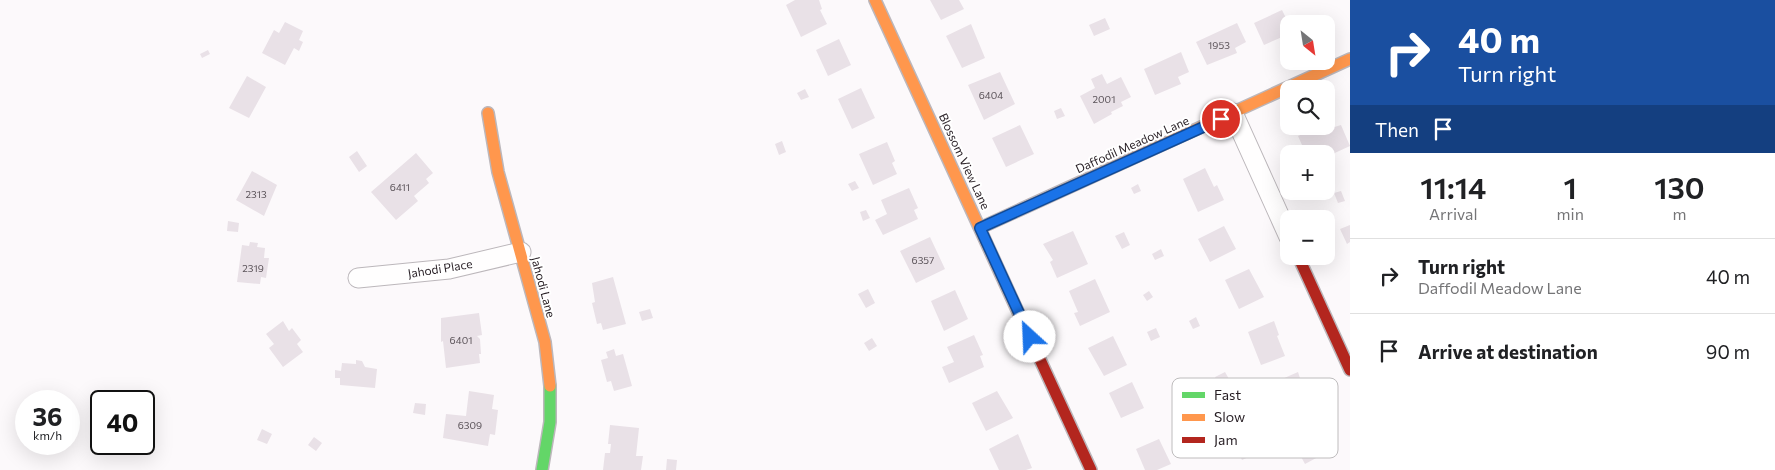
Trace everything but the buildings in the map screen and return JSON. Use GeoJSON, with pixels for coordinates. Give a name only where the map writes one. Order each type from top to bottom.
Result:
{"type":"FeatureCollection","features":[{"type":"Feature","properties":{"kind":"street","name":"Blossom View Lane"},"geometry":{"type":"LineString","coordinates":[[876,0],[1091,470]]}},
{"type":"Feature","properties":{"kind":"street","name":"Daffodil Meadow Lane"},"geometry":{"type":"LineString","coordinates":[[980,228],[1350,59]]}},
{"type":"Feature","properties":{"kind":"street","name":"Jahodi Lane"},"geometry":{"type":"LineString","coordinates":[[488,113],[494,159],[545,342],[550,368],[552,396],[551,426],[542,470]]}},
{"type":"Feature","properties":{"kind":"street"},"geometry":{"type":"LineString","coordinates":[[1233,113],[1280,217]]}},
{"type":"Feature","properties":{"kind":"street","name":"Jahodi Place"},"geometry":{"type":"LineString","coordinates":[[358,278],[449,269],[520,252]]}},
{"type":"Feature","properties":{"kind":"street"},"geometry":{"type":"LineString","coordinates":[[1302,265],[1350,370]]}},
{"type":"Feature","properties":{"kind":"traffic: fast"},"geometry":{"type":"LineString","coordinates":[[542,470],[550,422],[550,386]]}},
{"type":"Feature","properties":{"kind":"traffic: slow"},"geometry":{"type":"LineString","coordinates":[[875,0],[1019,314]]}},
{"type":"Feature","properties":{"kind":"traffic: slow"},"geometry":{"type":"LineString","coordinates":[[980,228],[1350,59]]}},
{"type":"Feature","properties":{"kind":"traffic: slow"},"geometry":{"type":"LineString","coordinates":[[488,113],[498,172],[545,342],[550,386]]}},
{"type":"Feature","properties":{"kind":"traffic: jam"},"geometry":{"type":"LineString","coordinates":[[1302,265],[1350,370]]}},
{"type":"Feature","properties":{"kind":"traffic: jam"},"geometry":{"type":"LineString","coordinates":[[1019,314],[1091,470]]}},
{"type":"Feature","properties":{"kind":"route"},"geometry":{"type":"LineString","coordinates":[[1030,337],[980,228],[1221,119]]}}]}
